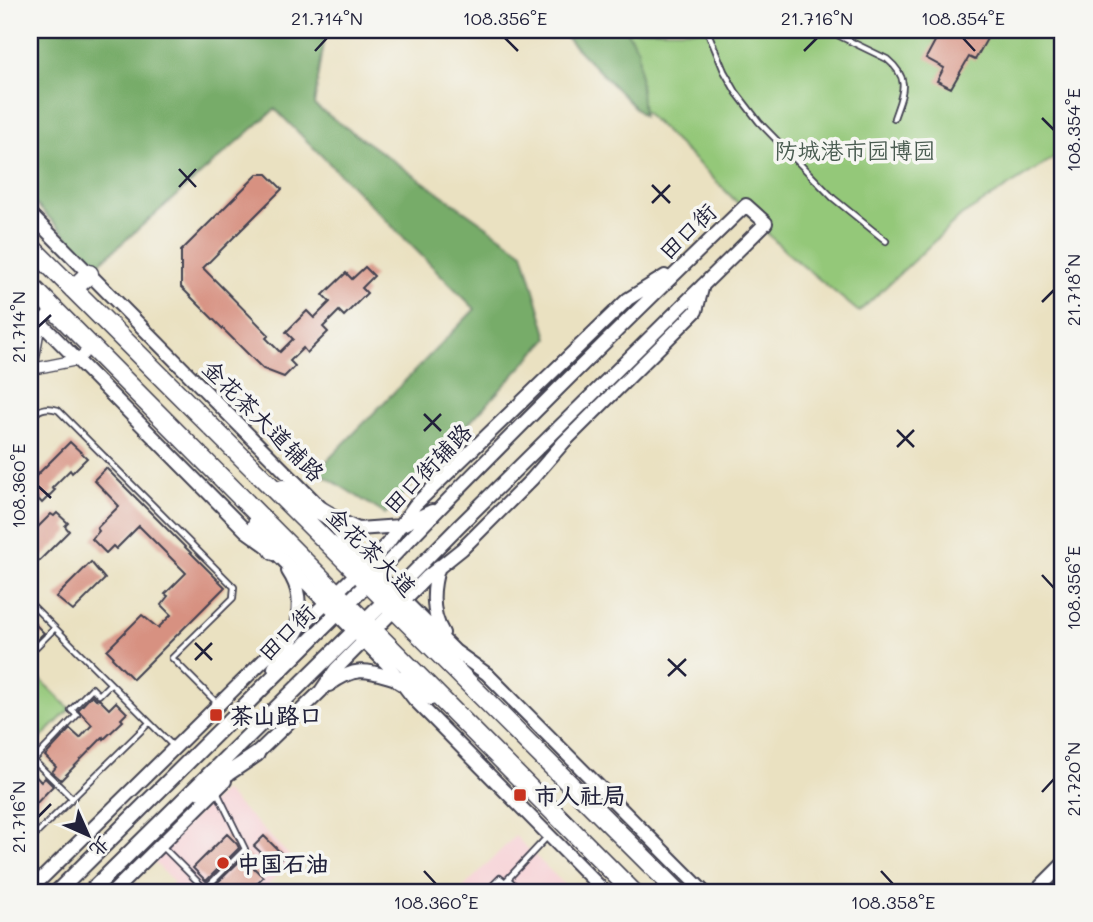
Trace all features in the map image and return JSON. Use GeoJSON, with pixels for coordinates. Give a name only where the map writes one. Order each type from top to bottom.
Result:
{"type":"FeatureCollection","features":[{"type":"Feature","properties":{"kind":"highway","name":"金花茶大道"},"geometry":{"type":"LineString","coordinates":[[30,246],[262,477],[395,600],[678,892]]}},
{"type":"Feature","properties":{"kind":"highway"},"geometry":{"type":"LineString","coordinates":[[73,289],[89,274]]}},
{"type":"Feature","properties":{"kind":"highway"},"geometry":{"type":"LineString","coordinates":[[30,285],[236,492],[364,631],[444,702],[633,892]]}},
{"type":"Feature","properties":{"kind":"highway"},"geometry":{"type":"LineString","coordinates":[[262,477],[328,515]]}},
{"type":"Feature","properties":{"kind":"highway"},"geometry":{"type":"LineString","coordinates":[[236,492],[274,551]]}},
{"type":"Feature","properties":{"kind":"highway"},"geometry":{"type":"LineString","coordinates":[[400,680],[444,702]]}},
{"type":"Feature","properties":{"kind":"main road","name":"田口街"},"geometry":{"type":"LineString","coordinates":[[57,892],[266,685],[337,603],[367,573]]}},
{"type":"Feature","properties":{"kind":"main road","name":"田口街"},"geometry":{"type":"LineString","coordinates":[[90,892],[395,600]]}},
{"type":"Feature","properties":{"kind":"main road"},"geometry":{"type":"LineString","coordinates":[[266,685],[297,630]]}},
{"type":"Feature","properties":{"kind":"main road"},"geometry":{"type":"LineString","coordinates":[[173,810],[257,754]]}},
{"type":"Feature","properties":{"kind":"street","name":"田口街"},"geometry":{"type":"LineString","coordinates":[[367,573],[439,508],[513,432],[746,205],[766,223],[459,526],[395,600]]}},
{"type":"Feature","properties":{"kind":"street","name":"金花茶大道辅路"},"geometry":{"type":"LineString","coordinates":[[30,214],[328,515],[367,573]]}},
{"type":"Feature","properties":{"kind":"street","name":"田口街辅路"},"geometry":{"type":"LineString","coordinates":[[367,573],[415,505],[501,421],[628,299],[686,264]]}},
{"type":"Feature","properties":{"kind":"street"},"geometry":{"type":"LineString","coordinates":[[703,285],[696,311],[462,549],[395,600],[454,651],[487,674],[704,892]]}},
{"type":"Feature","properties":{"kind":"street"},"geometry":{"type":"LineString","coordinates":[[53,309],[40,322],[31,370],[77,360],[91,347]]}},
{"type":"Feature","properties":{"kind":"street"},"geometry":{"type":"LineString","coordinates":[[30,312],[246,531],[337,603],[297,630],[272,652],[30,890]]}},
{"type":"Feature","properties":{"kind":"street"},"geometry":{"type":"LineString","coordinates":[[626,361],[636,371]]}},
{"type":"Feature","properties":{"kind":"street"},"geometry":{"type":"LineString","coordinates":[[501,421],[513,432]]}},
{"type":"Feature","properties":{"kind":"street"},"geometry":{"type":"LineString","coordinates":[[328,515],[358,529],[400,526],[439,508]]}},
{"type":"Feature","properties":{"kind":"street"},"geometry":{"type":"LineString","coordinates":[[454,651],[436,621],[434,601],[438,568],[459,526]]}},
{"type":"Feature","properties":{"kind":"street"},"geometry":{"type":"LineString","coordinates":[[274,551],[296,583],[300,601],[297,630]]}},
{"type":"Feature","properties":{"kind":"street"},"geometry":{"type":"LineString","coordinates":[[321,691],[364,631],[414,699],[605,892]]}},
{"type":"Feature","properties":{"kind":"street"},"geometry":{"type":"LineString","coordinates":[[113,892],[216,789],[257,754],[321,691],[342,676],[365,670],[400,680]]}},
{"type":"Feature","properties":{"kind":"street"},"geometry":{"type":"LineString","coordinates":[[1035,892],[1063,864]]}},
{"type":"Feature","properties":{"kind":"lane"},"geometry":{"type":"LineString","coordinates":[[707,30],[724,71],[759,122],[833,198],[886,241]]}},
{"type":"Feature","properties":{"kind":"lane"},"geometry":{"type":"LineString","coordinates":[[827,30],[887,59],[895,66],[904,85],[894,118]]}},
{"type":"Feature","properties":{"kind":"lane"},"geometry":{"type":"LineString","coordinates":[[30,418],[41,409],[49,407],[58,410],[234,587],[233,598],[172,658],[218,704]]}},
{"type":"Feature","properties":{"kind":"lane"},"geometry":{"type":"LineString","coordinates":[[30,603],[174,748]]}},
{"type":"Feature","properties":{"kind":"lane"},"geometry":{"type":"LineString","coordinates":[[30,653],[55,628]]}},
{"type":"Feature","properties":{"kind":"lane"},"geometry":{"type":"LineString","coordinates":[[72,798],[31,760],[76,715],[71,710],[92,688],[99,695],[110,684]]}},
{"type":"Feature","properties":{"kind":"lane"},"geometry":{"type":"LineString","coordinates":[[30,840],[149,723]]}},
{"type":"Feature","properties":{"kind":"lane"},"geometry":{"type":"LineString","coordinates":[[149,834],[205,889],[245,849],[216,789]]}},
{"type":"Feature","properties":{"kind":"lane"},"geometry":{"type":"LineString","coordinates":[[486,892],[500,878],[505,882],[549,835]]}},
{"type":"Feature","properties":{"kind":"lane"},"geometry":{"type":"LineString","coordinates":[[508,879],[521,892]]}},
{"type":"Feature","properties":{"kind":"shaded area"},"geometry":{"type":"Polygon","coordinates":[[[224,791],[293,859],[261,892],[170,892],[173,881],[152,860],[224,791]]]}},
{"type":"Feature","properties":{"kind":"shaded area"},"geometry":{"type":"Polygon","coordinates":[[[515,836],[572,892],[459,892],[515,836]]]}},
{"type":"Feature","properties":{"kind":"green space"},"geometry":{"type":"Polygon","coordinates":[[[30,30],[326,30],[314,105],[523,252],[548,338],[385,514],[317,471],[475,309],[275,109],[96,266],[30,198],[30,30]]]}},
{"type":"Feature","properties":{"kind":"green space","name":"防城港市园博园"},"geometry":{"type":"Polygon","coordinates":[[[559,30],[1063,30],[1063,152],[961,216],[859,312],[785,251],[559,30]]]}},
{"type":"Feature","properties":{"kind":"green space"},"geometry":{"type":"Polygon","coordinates":[[[559,30],[626,30],[638,49],[643,116],[559,30]]]}},
{"type":"Feature","properties":{"kind":"green space"},"geometry":{"type":"Polygon","coordinates":[[[30,669],[70,709],[30,749],[30,669]]]}},
{"type":"Feature","properties":{"kind":"building"},"geometry":{"type":"Polygon","coordinates":[[[941,30],[951,30],[961,35],[964,30],[992,30],[975,60],[969,57],[951,88],[937,81],[944,68],[926,58],[941,30]]]}},
{"type":"Feature","properties":{"kind":"building"},"geometry":{"type":"Polygon","coordinates":[[[258,174],[267,174],[282,189],[203,268],[269,335],[266,338],[280,352],[293,339],[286,332],[307,311],[314,318],[330,302],[323,295],[346,273],[352,279],[365,267],[374,276],[362,288],[367,293],[344,316],[339,311],[323,327],[328,332],[307,353],[303,348],[290,361],[295,366],[284,377],[263,369],[181,287],[181,251],[258,174]]]}},
{"type":"Feature","properties":{"kind":"building"},"geometry":{"type":"Polygon","coordinates":[[[70,442],[87,458],[52,488],[55,490],[42,503],[30,490],[30,482],[70,442]]]}},
{"type":"Feature","properties":{"kind":"building"},"geometry":{"type":"Polygon","coordinates":[[[106,468],[225,587],[133,679],[107,650],[142,615],[158,628],[171,615],[161,605],[168,596],[165,594],[186,573],[139,526],[116,549],[113,546],[106,553],[92,539],[99,531],[97,528],[119,506],[94,480],[106,468]]]}},
{"type":"Feature","properties":{"kind":"building"},"geometry":{"type":"Polygon","coordinates":[[[57,513],[68,523],[65,526],[69,531],[30,570],[30,535],[51,514],[54,516],[57,513]]]}},
{"type":"Feature","properties":{"kind":"building"},"geometry":{"type":"Polygon","coordinates":[[[91,562],[105,579],[73,611],[56,597],[91,562]]]}},
{"type":"Feature","properties":{"kind":"building"},"geometry":{"type":"Polygon","coordinates":[[[30,619],[44,633],[30,646],[30,619]]]}},
{"type":"Feature","properties":{"kind":"building"},"geometry":{"type":"Polygon","coordinates":[[[92,695],[109,709],[116,702],[127,713],[121,719],[123,721],[104,739],[103,737],[61,780],[52,772],[56,767],[45,756],[70,729],[80,738],[92,725],[78,710],[92,695]]]}},
{"type":"Feature","properties":{"kind":"building"},"geometry":{"type":"Polygon","coordinates":[[[30,770],[41,782],[45,778],[53,786],[30,810],[30,770]]]}},
{"type":"Feature","properties":{"kind":"building"},"geometry":{"type":"Polygon","coordinates":[[[227,834],[239,848],[206,881],[193,868],[227,834]]]}},
{"type":"Feature","properties":{"kind":"building"},"geometry":{"type":"Polygon","coordinates":[[[264,836],[284,856],[274,865],[254,846],[264,836]]]}},
{"type":"Feature","properties":{"kind":"building"},"geometry":{"type":"Polygon","coordinates":[[[247,854],[252,858],[248,862],[263,877],[248,892],[218,892],[213,887],[247,854]]]}},
{"type":"Feature","properties":{"kind":"place","name":"茶山路口"},"geometry":{"type":"Point","coordinates":[216,715]}},
{"type":"Feature","properties":{"kind":"place","name":"市人社局"},"geometry":{"type":"Point","coordinates":[520,795]}},
{"type":"Feature","properties":{"kind":"place","name":"中国石油"},"geometry":{"type":"Point","coordinates":[223,863]}}]}
